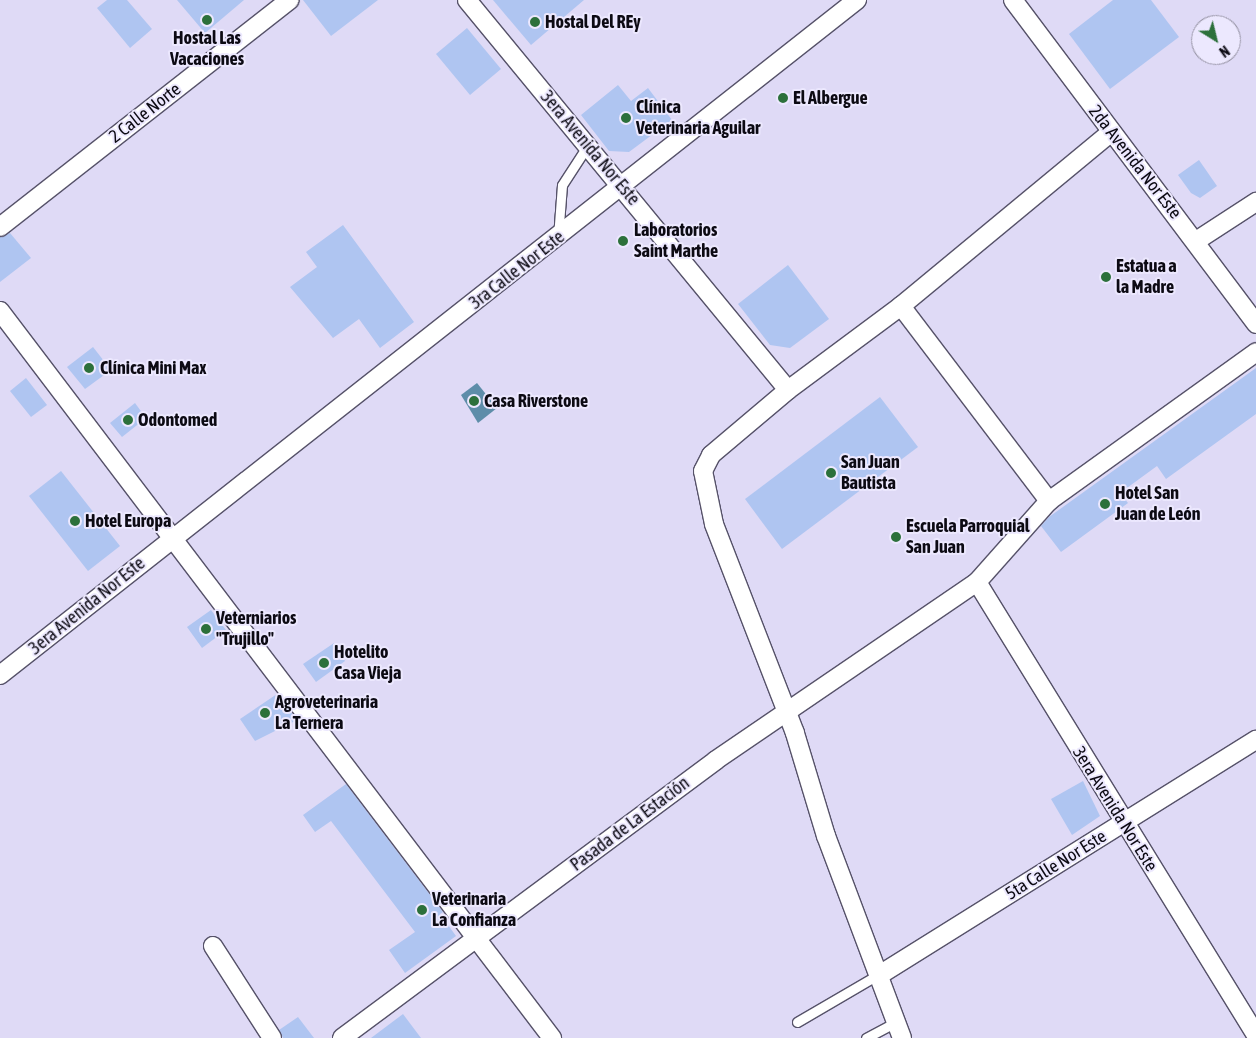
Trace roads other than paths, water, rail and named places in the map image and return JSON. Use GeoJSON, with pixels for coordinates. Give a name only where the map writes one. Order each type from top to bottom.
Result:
{"type":"FeatureCollection","features":[{"type":"Feature","properties":{"kind":"street","name":"2 Calle Norte"},"geometry":{"type":"LineString","coordinates":[[0,226],[290,0]]}},
{"type":"Feature","properties":{"kind":"street","name":"3era Avenida Nor Este"},"geometry":{"type":"LineString","coordinates":[[467,0],[623,187],[788,390]]}},
{"type":"Feature","properties":{"kind":"street","name":"3ra Calle Nor Este"},"geometry":{"type":"LineString","coordinates":[[174,537],[623,187],[857,0]]}},
{"type":"Feature","properties":{"kind":"street","name":"2da Avenida Nor Este"},"geometry":{"type":"LineString","coordinates":[[1014,0],[1111,132],[1196,241],[1256,324]]}},
{"type":"Feature","properties":{"kind":"street"},"geometry":{"type":"LineString","coordinates":[[899,1030],[881,974],[826,836],[787,712],[714,524],[703,470],[711,455],[788,390],[901,306],[1111,132]]}},
{"type":"Feature","properties":{"kind":"street"},"geometry":{"type":"LineString","coordinates":[[1196,241],[1256,202]]}},
{"type":"Feature","properties":{"kind":"street"},"geometry":{"type":"LineString","coordinates":[[901,306],[1049,501]]}},
{"type":"Feature","properties":{"kind":"street"},"geometry":{"type":"LineString","coordinates":[[0,311],[174,537],[475,939],[552,1038]]}},
{"type":"Feature","properties":{"kind":"street","name":"Pasada de La Estación"},"geometry":{"type":"LineString","coordinates":[[342,1038],[787,712],[977,582],[1049,501],[1256,352]]}},
{"type":"Feature","properties":{"kind":"street","name":"3era Avenida Nor Este"},"geometry":{"type":"LineString","coordinates":[[0,676],[174,537]]}},
{"type":"Feature","properties":{"kind":"street","name":"3era Avenida Nor Este"},"geometry":{"type":"LineString","coordinates":[[977,582],[1123,823],[1256,1035]]}},
{"type":"Feature","properties":{"kind":"street","name":"5ta Calle Nor Este"},"geometry":{"type":"LineString","coordinates":[[881,974],[1256,740]]}},
{"type":"Feature","properties":{"kind":"street"},"geometry":{"type":"LineString","coordinates":[[213,946],[272,1038]]}},
{"type":"Feature","properties":{"kind":"lane"},"geometry":{"type":"LineString","coordinates":[[558,238],[562,185],[588,145]]}},
{"type":"Feature","properties":{"kind":"lane"},"geometry":{"type":"LineString","coordinates":[[797,1022],[881,974]]}},
{"type":"Feature","properties":{"kind":"lane"},"geometry":{"type":"LineString","coordinates":[[867,1038],[899,1030]]}},
{"type":"Feature","properties":{"kind":"water"},"geometry":{"type":"Polygon","coordinates":[[[477,383],[497,408],[478,423],[461,395],[477,383]]]}},
{"type":"Feature","properties":{"kind":"place","name":"Hostal Las Vacaciones"},"geometry":{"type":"Point","coordinates":[207,20]}},
{"type":"Feature","properties":{"kind":"place","name":"Hostal Del REy"},"geometry":{"type":"Point","coordinates":[535,22]}},
{"type":"Feature","properties":{"kind":"place","name":"El Albergue"},"geometry":{"type":"Point","coordinates":[783,98]}},
{"type":"Feature","properties":{"kind":"place","name":"Clínica Veterinaria Aguilar"},"geometry":{"type":"Point","coordinates":[626,118]}},
{"type":"Feature","properties":{"kind":"place","name":"Laboratorios Saint Marthe"},"geometry":{"type":"Point","coordinates":[623,241]}},
{"type":"Feature","properties":{"kind":"place","name":"Estatua a la Madre"},"geometry":{"type":"Point","coordinates":[1106,277]}},
{"type":"Feature","properties":{"kind":"place","name":"Clínica Mini Max"},"geometry":{"type":"Point","coordinates":[89,368]}},
{"type":"Feature","properties":{"kind":"place","name":"Casa Riverstone"},"geometry":{"type":"Point","coordinates":[474,401]}},
{"type":"Feature","properties":{"kind":"place","name":"Odontomed"},"geometry":{"type":"Point","coordinates":[128,420]}},
{"type":"Feature","properties":{"kind":"place","name":"San Juan Bautista"},"geometry":{"type":"Point","coordinates":[831,473]}},
{"type":"Feature","properties":{"kind":"place","name":"Hotel San Juan de León"},"geometry":{"type":"Point","coordinates":[1105,504]}},
{"type":"Feature","properties":{"kind":"place","name":"Hotel Europa"},"geometry":{"type":"Point","coordinates":[75,521]}},
{"type":"Feature","properties":{"kind":"place","name":"Escuela Parroquial San Juan"},"geometry":{"type":"Point","coordinates":[896,537]}},
{"type":"Feature","properties":{"kind":"place","name":"Veterniarios \"Trujillo\""},"geometry":{"type":"Point","coordinates":[206,629]}},
{"type":"Feature","properties":{"kind":"place","name":"Hotelito Casa Vieja"},"geometry":{"type":"Point","coordinates":[324,663]}},
{"type":"Feature","properties":{"kind":"place","name":"Agroveterinaria La Ternera"},"geometry":{"type":"Point","coordinates":[265,713]}},
{"type":"Feature","properties":{"kind":"place","name":"Veterinaria La Confianza"},"geometry":{"type":"Point","coordinates":[422,910]}}]}
